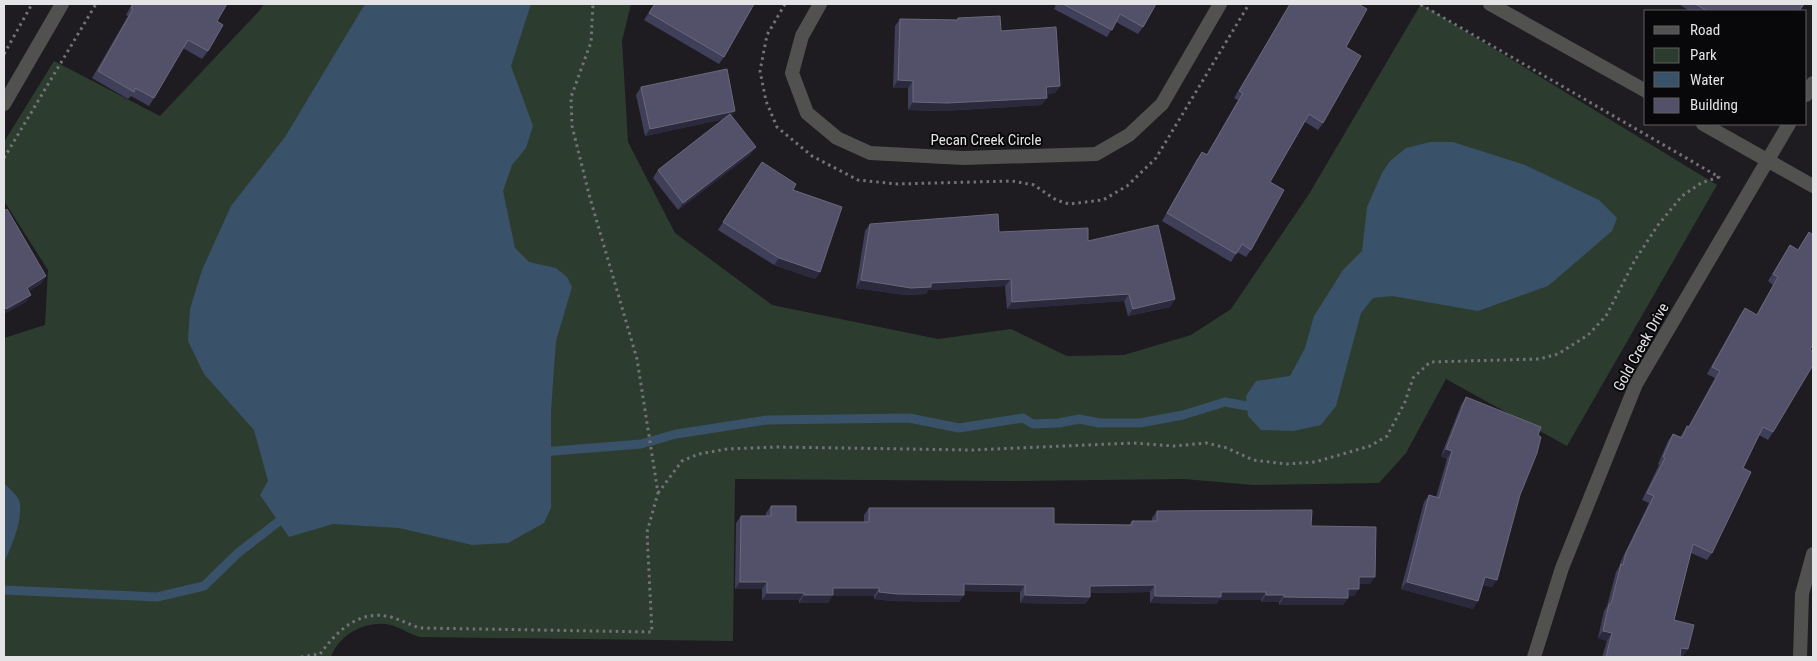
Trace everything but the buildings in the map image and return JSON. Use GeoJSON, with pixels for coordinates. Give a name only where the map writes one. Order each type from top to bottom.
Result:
{"type":"FeatureCollection","features":[{"type":"Feature","properties":{"kind":"street"},"geometry":{"type":"LineString","coordinates":[[4,104],[62,4]]}},
{"type":"Feature","properties":{"kind":"street","name":"Pecan Creek Circle"},"geometry":{"type":"LineString","coordinates":[[820,4],[802,36],[792,73],[807,113],[837,138],[870,153],[963,158],[1096,154],[1130,134],[1162,104],[1220,4]]}},
{"type":"Feature","properties":{"kind":"street"},"geometry":{"type":"LineString","coordinates":[[1490,4],[1644,91]]}},
{"type":"Feature","properties":{"kind":"street"},"geometry":{"type":"LineString","coordinates":[[1705,125],[1813,186]]}},
{"type":"Feature","properties":{"kind":"street","name":"Gold Creek Drive"},"geometry":{"type":"LineString","coordinates":[[1534,657],[1562,568],[1636,384],[1788,125]]}},
{"type":"Feature","properties":{"kind":"street"},"geometry":{"type":"LineString","coordinates":[[1800,657],[1802,594],[1813,554]]}},
{"type":"Feature","properties":{"kind":"path"},"geometry":{"type":"LineString","coordinates":[[4,54],[32,4]]}},
{"type":"Feature","properties":{"kind":"path"},"geometry":{"type":"LineString","coordinates":[[4,158],[96,4]]}},
{"type":"Feature","properties":{"kind":"path"},"geometry":{"type":"LineString","coordinates":[[592,4],[591,42],[571,97],[572,126],[590,198],[637,359],[658,493]]}},
{"type":"Feature","properties":{"kind":"path"},"geometry":{"type":"LineString","coordinates":[[301,657],[320,654],[339,630],[347,624],[369,616],[404,621],[420,628],[652,632],[647,532],[658,493],[682,461],[699,454],[727,449],[776,447],[972,450],[1133,443],[1174,446],[1206,443],[1227,448],[1253,460],[1287,464],[1315,462],[1370,446],[1387,436],[1405,402],[1413,378],[1430,362],[1539,359],[1558,354],[1588,335],[1606,316],[1635,260],[1664,217],[1682,196],[1701,183],[1719,177],[1420,4]]}},
{"type":"Feature","properties":{"kind":"green space"},"geometry":{"type":"Polygon","coordinates":[[[264,4],[631,4],[622,41],[628,142],[675,233],[772,305],[938,339],[1011,329],[1067,356],[1124,355],[1191,335],[1231,309],[1309,194],[1421,4],[1717,185],[1567,446],[1446,379],[1406,453],[1379,483],[1253,485],[1184,479],[1015,481],[735,479],[733,641],[420,637],[395,626],[373,624],[364,626],[347,635],[340,641],[331,657],[4,657],[4,338],[45,325],[48,270],[4,201],[4,142],[54,61],[160,116],[264,4]]]}},
{"type":"Feature","properties":{"kind":"water"},"geometry":{"type":"Polygon","coordinates":[[[365,4],[531,4],[511,66],[533,126],[526,148],[512,165],[503,191],[515,248],[529,262],[556,268],[567,277],[572,287],[556,341],[551,411],[551,508],[544,523],[508,543],[472,545],[399,528],[333,524],[289,537],[260,495],[268,481],[254,430],[204,374],[188,341],[190,309],[202,270],[231,206],[285,137],[365,4]]]}},
{"type":"Feature","properties":{"kind":"water"},"geometry":{"type":"Polygon","coordinates":[[[1430,142],[1453,142],[1525,165],[1599,200],[1617,218],[1612,231],[1548,286],[1478,311],[1392,296],[1373,298],[1361,313],[1336,406],[1321,425],[1293,431],[1261,430],[1248,416],[1246,396],[1256,381],[1290,376],[1305,348],[1314,316],[1343,270],[1362,251],[1367,207],[1382,173],[1390,161],[1406,148],[1430,142]]]}},
{"type":"Feature","properties":{"kind":"water"},"geometry":{"type":"Polygon","coordinates":[[[4,483],[20,502],[20,512],[15,535],[4,563],[4,483]]]}},
{"type":"Feature","properties":{"kind":"waterway"},"geometry":{"type":"LineString","coordinates":[[542,452],[641,444],[676,434],[767,420],[909,418],[959,428],[1023,418],[1033,424],[1059,423],[1079,419],[1099,423],[1140,423],[1183,415],[1225,402],[1247,406]]}},
{"type":"Feature","properties":{"kind":"waterway"},"geometry":{"type":"LineString","coordinates":[[4,590],[157,597],[204,586],[238,553],[278,522],[289,517]]}}]}
